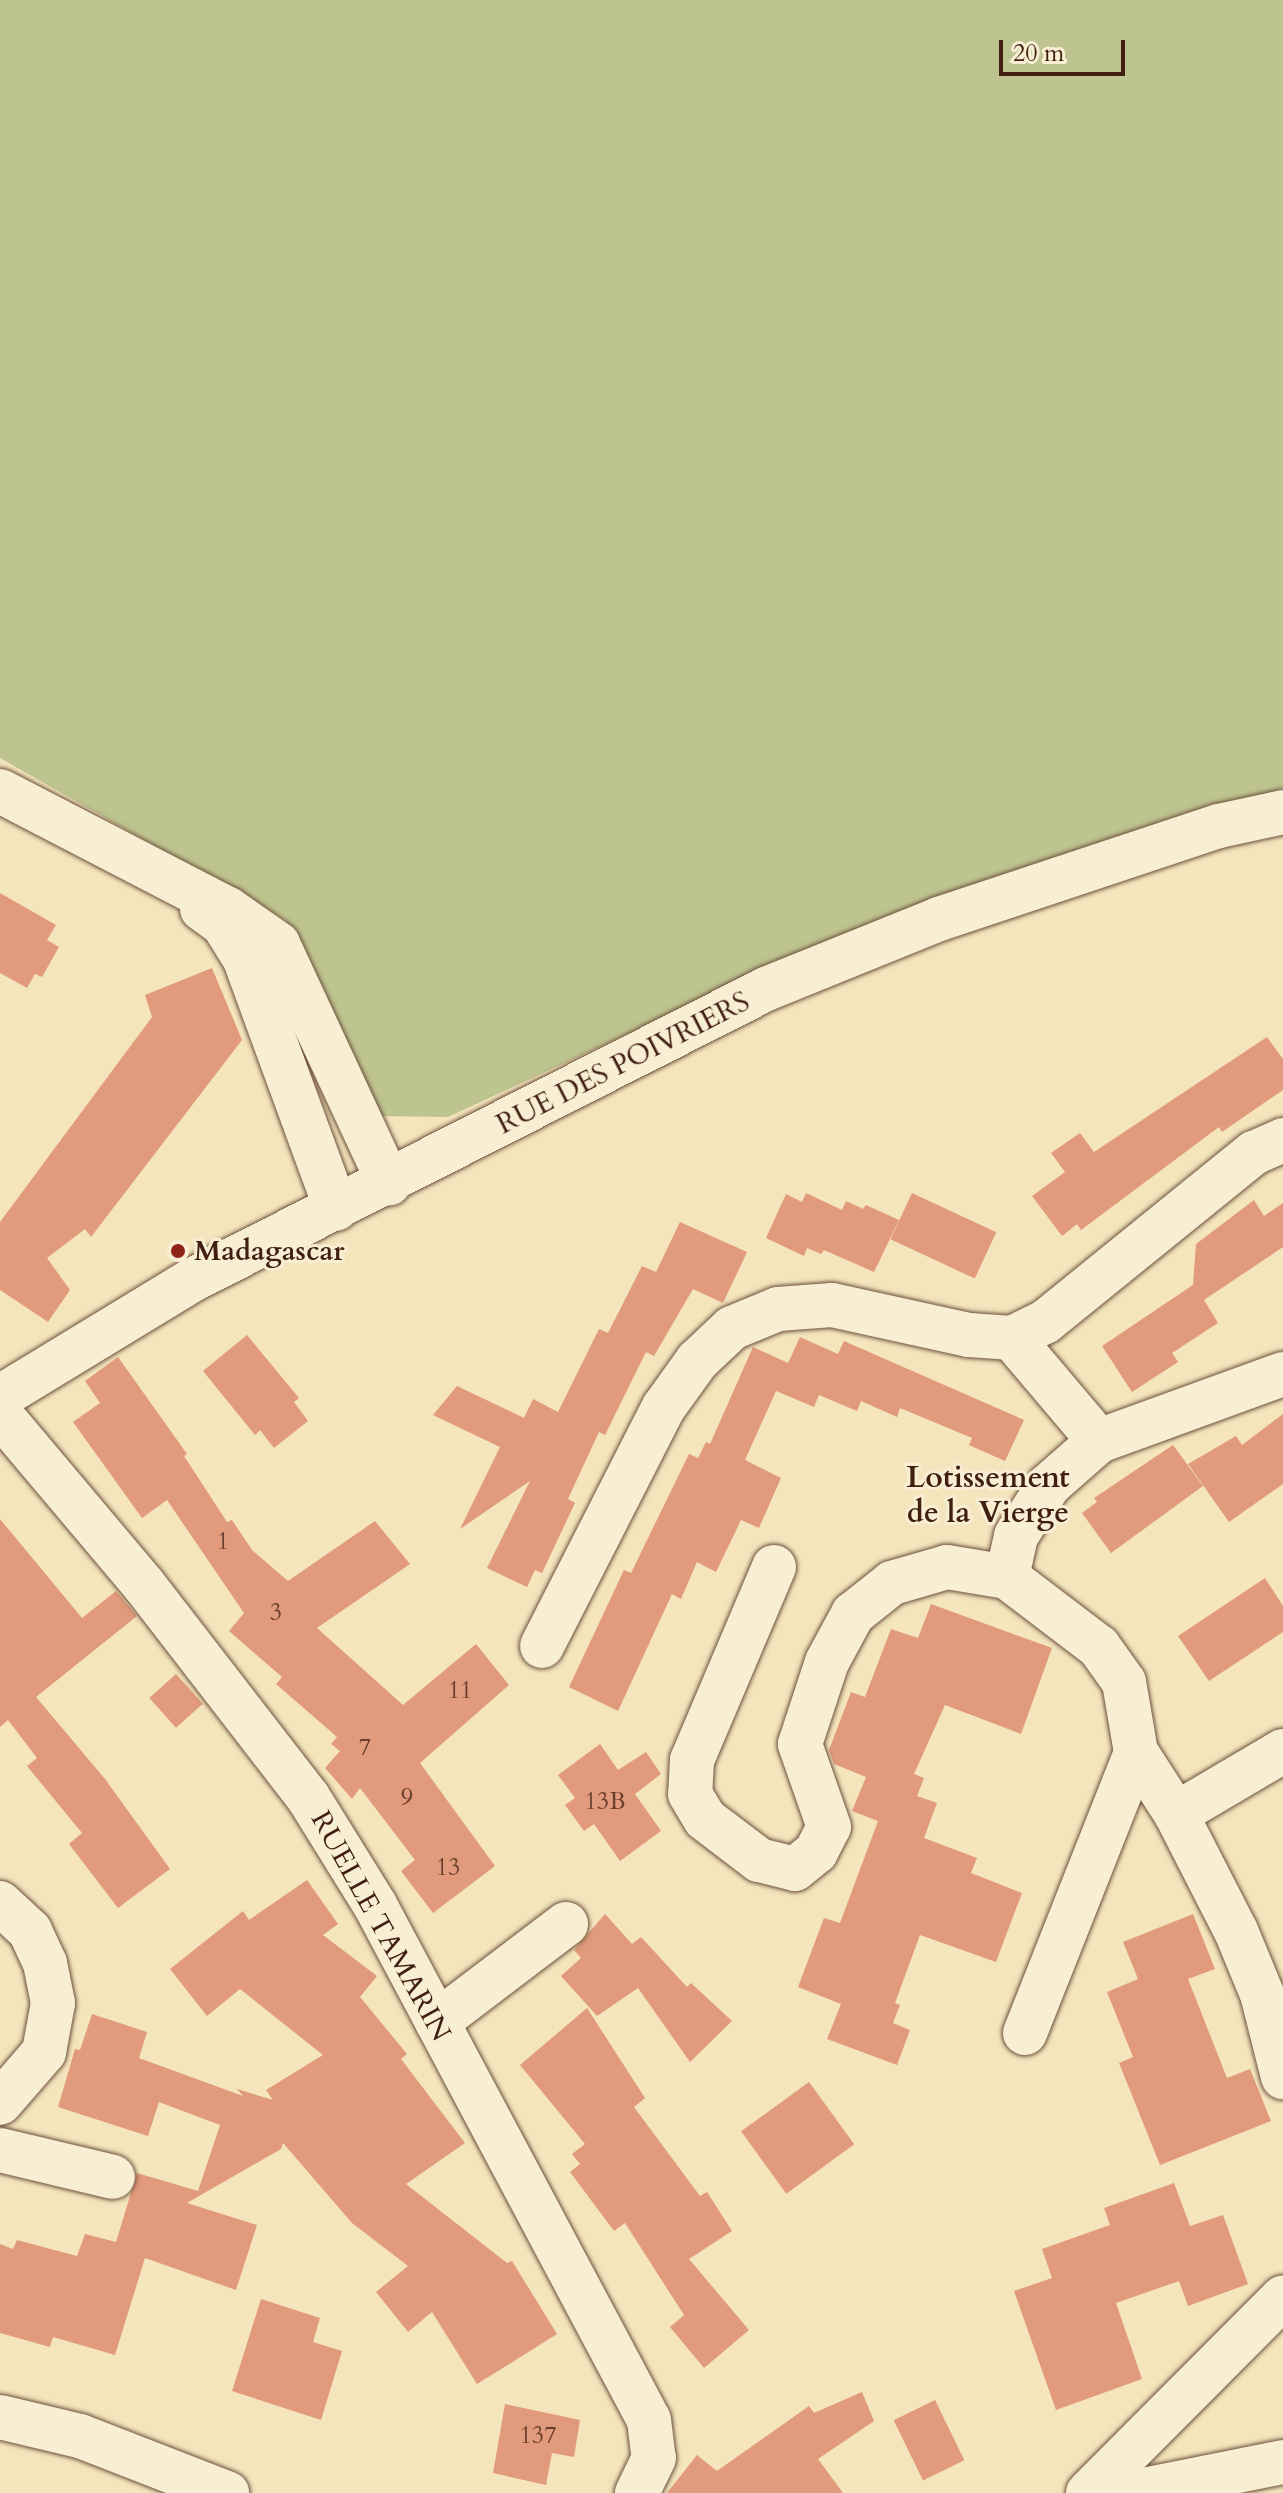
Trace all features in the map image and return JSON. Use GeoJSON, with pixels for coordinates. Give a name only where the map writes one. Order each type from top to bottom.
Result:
{"type":"FeatureCollection","features":[{"type":"Feature","properties":{"kind":"street"},"geometry":{"type":"LineString","coordinates":[[0,791],[158,877],[248,921],[278,944],[389,1183]]}},
{"type":"Feature","properties":{"kind":"street","name":"RUE DES POIVRIERS"},"geometry":{"type":"LineString","coordinates":[[0,1397],[159,1298],[766,989],[832,960],[1135,853],[1283,812]]}},
{"type":"Feature","properties":{"kind":"street"},"geometry":{"type":"LineString","coordinates":[[158,877],[223,924],[244,957],[336,1209]]}},
{"type":"Feature","properties":{"kind":"street"},"geometry":{"type":"LineString","coordinates":[[542,1646],[664,1407],[697,1361],[732,1328],[778,1309],[832,1305],[969,1335],[1012,1338],[1045,1322],[1254,1153],[1283,1140]]}},
{"type":"Feature","properties":{"kind":"street"},"geometry":{"type":"LineString","coordinates":[[1012,1338],[1099,1441]]}},
{"type":"Feature","properties":{"kind":"street"},"geometry":{"type":"LineString","coordinates":[[1007,1577],[1016,1536],[1049,1485],[1099,1441],[1283,1374]]}},
{"type":"Feature","properties":{"kind":"street","name":"RUELLE TAMARIN"},"geometry":{"type":"LineString","coordinates":[[0,1414],[144,1585],[308,1797],[437,2022],[649,2420],[654,2458],[637,2493]]}},
{"type":"Feature","properties":{"kind":"street"},"geometry":{"type":"LineString","coordinates":[[774,1567],[692,1760],[690,1794],[705,1819],[759,1860],[795,1869],[816,1852],[829,1827],[800,1744],[827,1662],[853,1614],[892,1583],[947,1567],[1007,1577],[1099,1647],[1124,1682],[1136,1752],[1176,1814],[1262,1994],[1283,2077]]}},
{"type":"Feature","properties":{"kind":"street"},"geometry":{"type":"LineString","coordinates":[[1176,1814],[1283,1751]]}},
{"type":"Feature","properties":{"kind":"street"},"geometry":{"type":"LineString","coordinates":[[1025,2033],[1136,1752]]}},
{"type":"Feature","properties":{"kind":"street"},"geometry":{"type":"LineString","coordinates":[[0,1903],[30,1931],[45,1963],[53,2003],[44,2052],[0,2103]]}},
{"type":"Feature","properties":{"kind":"street"},"geometry":{"type":"LineString","coordinates":[[437,2022],[566,1924]]}},
{"type":"Feature","properties":{"kind":"street"},"geometry":{"type":"LineString","coordinates":[[0,2150],[113,2177]]}},
{"type":"Feature","properties":{"kind":"street"},"geometry":{"type":"LineString","coordinates":[[1088,2493],[1283,2297]]}},
{"type":"Feature","properties":{"kind":"street"},"geometry":{"type":"LineString","coordinates":[[0,2417],[80,2436],[227,2493]]}},
{"type":"Feature","properties":{"kind":"street"},"geometry":{"type":"LineString","coordinates":[[1128,2493],[1283,2462]]}},
{"type":"Feature","properties":{"kind":"green space"},"geometry":{"type":"Polygon","coordinates":[[[0,0],[1283,0],[1283,788],[810,949],[448,1117],[377,1116],[286,920],[0,758],[0,0]]]}},
{"type":"Feature","properties":{"kind":"building"},"geometry":{"type":"Polygon","coordinates":[[[0,893],[56,925],[47,940],[59,947],[42,977],[35,974],[27,988],[0,973],[0,893]]]}},
{"type":"Feature","properties":{"kind":"building"},"geometry":{"type":"Polygon","coordinates":[[[212,968],[242,1040],[91,1237],[85,1229],[47,1258],[70,1290],[48,1322],[0,1290],[0,1222],[152,1017],[145,995],[212,968]]]}},
{"type":"Feature","properties":{"kind":"building"},"geometry":{"type":"Polygon","coordinates":[[[1267,1037],[1283,1059],[1283,1090],[1222,1132],[1219,1127],[1081,1230],[1077,1224],[1062,1236],[1032,1196],[1065,1172],[1051,1153],[1080,1133],[1094,1152],[1267,1037]]]}},
{"type":"Feature","properties":{"kind":"building"},"geometry":{"type":"Polygon","coordinates":[[[806,1193],[842,1210],[846,1201],[863,1209],[866,1205],[899,1220],[874,1272],[824,1250],[821,1254],[807,1248],[804,1256],[766,1238],[786,1194],[802,1202],[806,1193]]]}},
{"type":"Feature","properties":{"kind":"building"},"geometry":{"type":"Polygon","coordinates":[[[912,1193],[996,1232],[975,1279],[890,1239],[912,1193]]]}},
{"type":"Feature","properties":{"kind":"building"},"geometry":{"type":"Polygon","coordinates":[[[1254,1200],[1264,1216],[1283,1203],[1283,1247],[1204,1300],[1218,1323],[1172,1353],[1178,1362],[1132,1392],[1102,1346],[1193,1285],[1196,1244],[1254,1200]]]}},
{"type":"Feature","properties":{"kind":"building"},"geometry":{"type":"Polygon","coordinates":[[[680,1222],[747,1252],[723,1303],[693,1289],[654,1356],[646,1352],[605,1435],[599,1432],[568,1499],[575,1503],[542,1573],[535,1570],[527,1587],[487,1568],[530,1481],[460,1529],[500,1447],[433,1415],[457,1386],[524,1418],[533,1399],[558,1412],[599,1329],[608,1333],[642,1266],[656,1272],[680,1222]]]}},
{"type":"Feature","properties":{"kind":"building"},"geometry":{"type":"Polygon","coordinates":[[[247,1335],[299,1398],[294,1402],[308,1421],[274,1448],[260,1430],[255,1435],[203,1371],[247,1335]]]}},
{"type":"Feature","properties":{"kind":"building"},"geometry":{"type":"Polygon","coordinates":[[[800,1337],[838,1354],[844,1341],[1024,1420],[1005,1461],[969,1445],[972,1438],[900,1408],[897,1417],[861,1401],[857,1411],[819,1395],[814,1407],[776,1391],[745,1460],[781,1478],[759,1528],[741,1520],[716,1572],[697,1562],[681,1599],[672,1594],[618,1711],[569,1687],[624,1570],[631,1573],[689,1454],[698,1458],[706,1442],[710,1444],[753,1347],[788,1363],[800,1337]]]}},
{"type":"Feature","properties":{"kind":"building"},"geometry":{"type":"Polygon","coordinates":[[[118,1357],[187,1454],[184,1456],[227,1522],[232,1520],[252,1550],[288,1581],[375,1521],[410,1564],[317,1628],[403,1705],[476,1644],[509,1685],[420,1763],[495,1866],[433,1913],[401,1871],[415,1860],[360,1788],[352,1799],[325,1768],[340,1751],[331,1744],[337,1737],[276,1684],[282,1677],[229,1631],[244,1613],[167,1500],[142,1518],[73,1422],[100,1403],[85,1381],[118,1357]]]}},
{"type":"Feature","properties":{"kind":"building"},"geometry":{"type":"Polygon","coordinates":[[[1283,1414],[1283,1484],[1229,1522],[1188,1464],[1236,1436],[1242,1445],[1283,1414]]]}},
{"type":"Feature","properties":{"kind":"building"},"geometry":{"type":"Polygon","coordinates":[[[1173,1445],[1203,1486],[1111,1553],[1082,1513],[1097,1502],[1094,1498],[1173,1445]]]}},
{"type":"Feature","properties":{"kind":"building"},"geometry":{"type":"Polygon","coordinates":[[[0,1519],[82,1618],[116,1591],[137,1616],[36,1697],[105,1779],[170,1869],[118,1908],[69,1844],[82,1833],[27,1766],[37,1758],[8,1720],[0,1727],[0,1519]]]}},
{"type":"Feature","properties":{"kind":"building"},"geometry":{"type":"Polygon","coordinates":[[[1265,1578],[1283,1606],[1283,1632],[1209,1681],[1178,1636],[1265,1578]]]}},
{"type":"Feature","properties":{"kind":"building"},"geometry":{"type":"Polygon","coordinates":[[[931,1604],[1052,1648],[1021,1734],[945,1705],[914,1774],[924,1778],[917,1796],[937,1803],[924,1838],[977,1858],[971,1873],[1022,1893],[996,1962],[920,1935],[895,2003],[900,2005],[893,2023],[910,2030],[897,2065],[827,2039],[841,2004],[798,1987],[824,1918],[840,1923],[878,1821],[852,1811],[866,1777],[834,1764],[829,1750],[851,1692],[865,1697],[891,1629],[918,1638],[931,1604]]]}},
{"type":"Feature","properties":{"kind":"building"},"geometry":{"type":"Polygon","coordinates":[[[176,1674],[203,1704],[176,1728],[149,1698],[176,1674]]]}},
{"type":"Feature","properties":{"kind":"building"},"geometry":{"type":"Polygon","coordinates":[[[600,1744],[618,1770],[646,1752],[661,1774],[635,1794],[661,1831],[620,1861],[594,1824],[584,1831],[565,1805],[575,1798],[558,1775],[600,1744]]]}},
{"type":"Feature","properties":{"kind":"building"},"geometry":{"type":"Polygon","coordinates":[[[307,1880],[338,1924],[323,1935],[377,1976],[360,1997],[407,2054],[401,2059],[465,2143],[406,2184],[507,2263],[512,2261],[557,2334],[477,2384],[432,2312],[408,2332],[376,2292],[408,2266],[352,2223],[283,2143],[281,2149],[187,2203],[257,2225],[236,2290],[145,2258],[115,2355],[53,2337],[50,2347],[0,2333],[0,2244],[13,2249],[17,2240],[77,2256],[85,2234],[116,2242],[137,2173],[198,2191],[220,2125],[159,2102],[148,2136],[58,2107],[75,2049],[80,2050],[92,2014],[147,2032],[139,2058],[243,2096],[237,2089],[273,2100],[266,2090],[323,2055],[240,1989],[207,2016],[170,1969],[243,1911],[249,1920],[307,1880]]]}},
{"type":"Feature","properties":{"kind":"building"},"geometry":{"type":"Polygon","coordinates":[[[605,1914],[632,1944],[641,1937],[687,1987],[691,1983],[732,2021],[690,2062],[638,1988],[597,2016],[561,1976],[581,1958],[574,1950],[605,1914]]]}},
{"type":"Feature","properties":{"kind":"building"},"geometry":{"type":"Polygon","coordinates":[[[1193,1914],[1215,1969],[1188,1979],[1227,2078],[1250,2069],[1271,2121],[1160,2165],[1119,2063],[1133,2057],[1107,1992],[1138,1979],[1123,1942],[1193,1914]]]}},
{"type":"Feature","properties":{"kind":"building"},"geometry":{"type":"Polygon","coordinates":[[[587,2008],[645,2098],[634,2107],[700,2196],[707,2192],[732,2231],[689,2259],[749,2330],[704,2368],[670,2327],[684,2315],[625,2223],[614,2231],[570,2172],[580,2164],[572,2154],[585,2144],[520,2065],[587,2008]]]}},
{"type":"Feature","properties":{"kind":"building"},"geometry":{"type":"Polygon","coordinates":[[[809,2082],[854,2144],[786,2194],[741,2131],[809,2082]]]}},
{"type":"Feature","properties":{"kind":"building"},"geometry":{"type":"Polygon","coordinates":[[[1174,2183],[1190,2226],[1223,2215],[1248,2284],[1188,2306],[1179,2281],[1116,2303],[1142,2379],[1056,2410],[1014,2291],[1052,2278],[1042,2249],[1110,2225],[1104,2208],[1174,2183]]]}},
{"type":"Feature","properties":{"kind":"building"},"geometry":{"type":"Polygon","coordinates":[[[261,2299],[320,2318],[313,2342],[342,2351],[321,2420],[232,2391],[261,2299]]]}},
{"type":"Feature","properties":{"kind":"building"},"geometry":{"type":"Polygon","coordinates":[[[862,2392],[874,2421],[818,2459],[843,2493],[667,2493],[697,2455],[717,2471],[809,2406],[814,2413],[862,2392]]]}},
{"type":"Feature","properties":{"kind":"building"},"geometry":{"type":"Polygon","coordinates":[[[935,2400],[964,2460],[923,2480],[894,2420],[935,2400]]]}},
{"type":"Feature","properties":{"kind":"building"},"geometry":{"type":"Polygon","coordinates":[[[505,2404],[580,2420],[574,2457],[552,2453],[546,2485],[493,2473],[505,2404]]]}},
{"type":"Feature","properties":{"kind":"place","name":"Madagascar"},"geometry":{"type":"Point","coordinates":[178,1251]}},
{"type":"Feature","properties":{"kind":"district","name":"Lotissement de la Vierge"},"geometry":{"type":"Point","coordinates":[988,1495]}}]}
